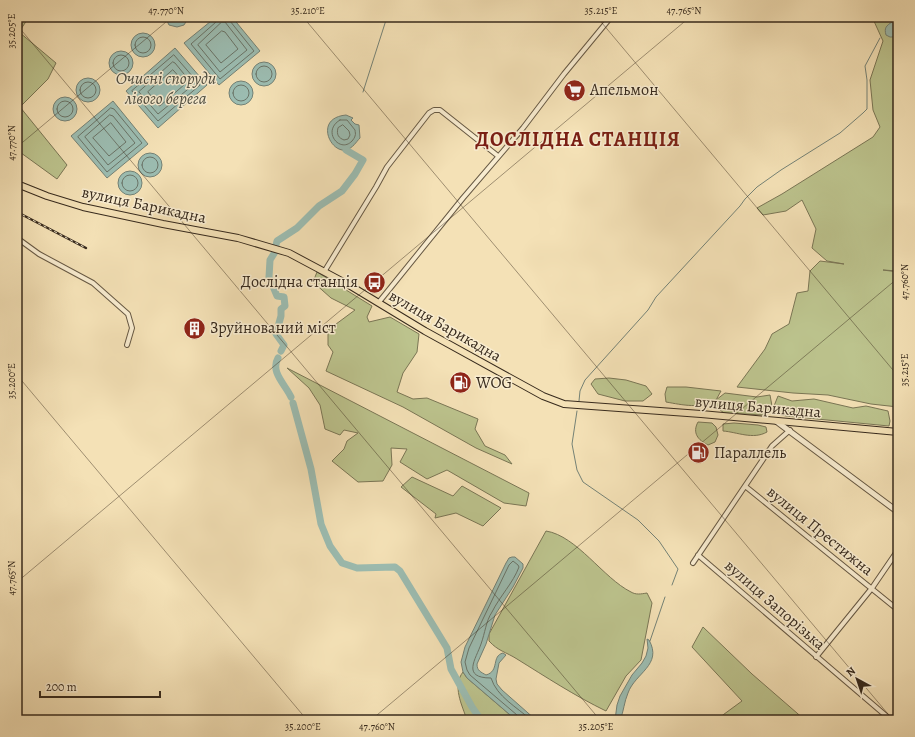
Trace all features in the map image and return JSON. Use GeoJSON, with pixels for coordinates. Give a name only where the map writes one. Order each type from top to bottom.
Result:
{"type":"FeatureCollection","features":[{"type":"Feature","properties":{"kind":"main road","name":"вулиця Барикадна"},"geometry":{"type":"LineString","coordinates":[[17,184],[47,196],[83,207],[238,238],[289,253],[379,302],[425,331],[496,371],[542,396],[564,404],[701,414],[898,432]]}},
{"type":"Feature","properties":{"kind":"street"},"geometry":{"type":"LineString","coordinates":[[379,302],[611,17]]}},
{"type":"Feature","properties":{"kind":"street"},"geometry":{"type":"LineString","coordinates":[[324,272],[387,168],[429,113],[434,110],[440,110],[498,156]]}},
{"type":"Feature","properties":{"kind":"street"},"geometry":{"type":"LineString","coordinates":[[17,238],[39,254],[93,283],[128,314],[132,328],[127,345]]}},
{"type":"Feature","properties":{"kind":"street"},"geometry":{"type":"LineString","coordinates":[[776,421],[898,512]]}},
{"type":"Feature","properties":{"kind":"street"},"geometry":{"type":"LineString","coordinates":[[693,563],[734,500],[772,446],[790,430]]}},
{"type":"Feature","properties":{"kind":"street","name":"вулиця Престижна"},"geometry":{"type":"LineString","coordinates":[[745,486],[898,610]]}},
{"type":"Feature","properties":{"kind":"street"},"geometry":{"type":"LineString","coordinates":[[816,656],[872,588],[898,550]]}},
{"type":"Feature","properties":{"kind":"street","name":"вулиця Запорізька"},"geometry":{"type":"LineString","coordinates":[[698,554],[891,720]]}},
{"type":"Feature","properties":{"kind":"green space"},"geometry":{"type":"Polygon","coordinates":[[[17,17],[29,17],[19,32],[56,63],[48,79],[20,107],[67,165],[57,179],[17,150],[17,17]]]}},
{"type":"Feature","properties":{"kind":"green space"},"geometry":{"type":"Polygon","coordinates":[[[875,17],[898,17],[898,271],[883,270],[898,272],[898,407],[871,404],[828,395],[737,387],[765,349],[772,334],[789,324],[797,293],[808,291],[810,271],[820,261],[844,264],[827,261],[812,248],[816,229],[802,200],[786,211],[763,215],[757,208],[873,137],[880,127],[873,110],[870,80],[883,41],[873,19],[875,17]]]}},
{"type":"Feature","properties":{"kind":"green space"},"geometry":{"type":"Polygon","coordinates":[[[317,272],[372,306],[367,317],[369,322],[390,317],[419,334],[417,352],[403,373],[397,392],[413,399],[427,398],[478,419],[475,429],[485,446],[505,455],[512,464],[476,448],[403,407],[326,371],[333,352],[328,345],[328,330],[355,310],[331,298],[313,282],[317,272]]]}},
{"type":"Feature","properties":{"kind":"green space"},"geometry":{"type":"Polygon","coordinates":[[[287,368],[529,493],[526,506],[504,503],[447,470],[427,479],[400,462],[407,449],[391,448],[392,465],[383,481],[358,482],[332,461],[344,449],[347,441],[358,433],[344,430],[340,435],[325,429],[320,405],[309,388],[287,368]]]}},
{"type":"Feature","properties":{"kind":"green space"},"geometry":{"type":"Polygon","coordinates":[[[609,378],[626,380],[646,386],[652,394],[643,401],[625,401],[598,394],[591,384],[595,379],[609,378]]]}},
{"type":"Feature","properties":{"kind":"green space"},"geometry":{"type":"Polygon","coordinates":[[[667,387],[686,387],[721,391],[716,400],[710,403],[704,405],[685,405],[666,402],[665,394],[667,387]]]}},
{"type":"Feature","properties":{"kind":"green space"},"geometry":{"type":"Polygon","coordinates":[[[725,393],[757,397],[770,395],[772,406],[764,415],[724,413],[715,406],[716,400],[725,393]]]}},
{"type":"Feature","properties":{"kind":"green space"},"geometry":{"type":"Polygon","coordinates":[[[778,396],[792,401],[814,399],[853,408],[866,406],[888,411],[890,421],[889,426],[786,416],[773,413],[778,396]]]}},
{"type":"Feature","properties":{"kind":"green space"},"geometry":{"type":"Polygon","coordinates":[[[698,422],[712,423],[716,427],[718,435],[715,442],[708,445],[701,441],[696,433],[696,426],[698,422]]]}},
{"type":"Feature","properties":{"kind":"green space"},"geometry":{"type":"Polygon","coordinates":[[[734,423],[766,427],[767,432],[756,435],[745,435],[723,431],[723,424],[734,423]]]}},
{"type":"Feature","properties":{"kind":"green space"},"geometry":{"type":"Polygon","coordinates":[[[412,477],[453,496],[462,486],[501,508],[483,526],[456,513],[435,518],[436,514],[401,487],[412,477]]]}},
{"type":"Feature","properties":{"kind":"green space"},"geometry":{"type":"Polygon","coordinates":[[[546,531],[557,534],[579,549],[621,586],[633,593],[647,593],[652,603],[641,660],[626,676],[606,711],[572,693],[499,649],[489,641],[489,634],[546,531]]]}},
{"type":"Feature","properties":{"kind":"green space"},"geometry":{"type":"Polygon","coordinates":[[[703,627],[752,674],[805,720],[716,720],[742,701],[692,647],[703,627]]]}},
{"type":"Feature","properties":{"kind":"green space"},"geometry":{"type":"Polygon","coordinates":[[[463,672],[467,678],[516,720],[467,720],[458,689],[458,683],[463,672]]]}},
{"type":"Feature","properties":{"kind":"water"},"geometry":{"type":"Polygon","coordinates":[[[165,17],[189,17],[184,25],[177,27],[169,25],[165,17]]]}},
{"type":"Feature","properties":{"kind":"water"},"geometry":{"type":"Polygon","coordinates":[[[216,17],[232,17],[260,51],[219,85],[184,43],[216,17]]]}},
{"type":"Feature","properties":{"kind":"water"},"geometry":{"type":"Polygon","coordinates":[[[896,19],[898,19],[898,44],[894,41],[894,37],[886,35],[885,31],[886,27],[892,22],[894,24],[896,19]]]}},
{"type":"Feature","properties":{"kind":"water"},"geometry":{"type":"Polygon","coordinates":[[[143,33],[152,36],[155,45],[152,54],[143,57],[134,54],[131,45],[134,36],[143,33]]]}},
{"type":"Feature","properties":{"kind":"water","name":"Очисні споруди лівого берега"},"geometry":{"type":"Polygon","coordinates":[[[175,48],[207,85],[158,128],[126,91],[175,48]]]}},
{"type":"Feature","properties":{"kind":"water"},"geometry":{"type":"Polygon","coordinates":[[[121,51],[130,54],[133,63],[130,72],[121,75],[112,72],[109,63],[112,54],[121,51]]]}},
{"type":"Feature","properties":{"kind":"water"},"geometry":{"type":"Polygon","coordinates":[[[264,62],[273,65],[276,74],[273,83],[264,86],[255,83],[252,74],[255,65],[264,62]]]}},
{"type":"Feature","properties":{"kind":"water"},"geometry":{"type":"Polygon","coordinates":[[[88,78],[97,81],[100,90],[97,99],[88,102],[79,99],[76,90],[79,81],[88,78]]]}},
{"type":"Feature","properties":{"kind":"water"},"geometry":{"type":"Polygon","coordinates":[[[241,81],[250,84],[253,93],[250,102],[241,105],[232,102],[229,93],[232,84],[241,81]]]}},
{"type":"Feature","properties":{"kind":"water"},"geometry":{"type":"Polygon","coordinates":[[[65,97],[74,100],[77,109],[74,118],[65,121],[56,118],[53,109],[56,100],[65,97]]]}},
{"type":"Feature","properties":{"kind":"water"},"geometry":{"type":"Polygon","coordinates":[[[113,101],[148,144],[107,178],[71,136],[113,101]]]}},
{"type":"Feature","properties":{"kind":"water"},"geometry":{"type":"Polygon","coordinates":[[[346,115],[353,118],[351,120],[355,124],[359,125],[360,138],[346,150],[335,146],[328,135],[328,128],[330,122],[336,117],[346,115]]]}},
{"type":"Feature","properties":{"kind":"water"},"geometry":{"type":"Polygon","coordinates":[[[150,153],[159,156],[162,165],[159,174],[150,177],[141,174],[138,165],[141,156],[150,153]]]}},
{"type":"Feature","properties":{"kind":"water"},"geometry":{"type":"Polygon","coordinates":[[[130,171],[139,174],[142,183],[139,192],[130,195],[121,192],[118,183],[121,174],[130,171]]]}},
{"type":"Feature","properties":{"kind":"water"},"geometry":{"type":"Polygon","coordinates":[[[515,557],[523,564],[523,568],[495,615],[477,666],[480,671],[486,675],[493,670],[499,655],[503,653],[506,655],[499,663],[496,679],[497,684],[536,720],[516,720],[467,678],[463,672],[461,662],[465,647],[506,563],[509,558],[515,557]]]}},
{"type":"Feature","properties":{"kind":"water"},"geometry":{"type":"Polygon","coordinates":[[[647,639],[649,640],[653,656],[646,668],[631,686],[620,720],[615,720],[620,696],[632,675],[646,656],[648,648],[647,639]]]}},
{"type":"Feature","properties":{"kind":"waterway"},"geometry":{"type":"LineString","coordinates":[[363,92],[387,17]]}},
{"type":"Feature","properties":{"kind":"waterway"},"geometry":{"type":"LineString","coordinates":[[579,401],[580,391],[585,380],[648,310],[656,297],[745,199],[757,187],[781,170],[840,133],[867,109],[867,80],[865,66],[880,38]]}},
{"type":"Feature","properties":{"kind":"waterway"},"geometry":{"type":"LineString","coordinates":[[276,245],[277,241],[297,228],[319,206],[342,191],[355,174],[363,160],[346,150]]}},
{"type":"Feature","properties":{"kind":"waterway"},"geometry":{"type":"LineString","coordinates":[[275,252],[270,260],[269,277],[277,296],[284,297],[285,306],[281,309],[281,316],[276,334],[284,345],[281,351]]}},
{"type":"Feature","properties":{"kind":"waterway"},"geometry":{"type":"LineString","coordinates":[[278,358],[276,363],[277,373],[291,397]]}},
{"type":"Feature","properties":{"kind":"waterway"},"geometry":{"type":"LineString","coordinates":[[293,403],[311,469],[321,524],[330,546],[342,563],[357,568],[395,567],[400,571],[447,648],[451,669],[481,720]]}},
{"type":"Feature","properties":{"kind":"waterway"},"geometry":{"type":"LineString","coordinates":[[577,411],[572,444],[577,470],[583,482],[638,520],[659,541],[678,569],[672,585]]}},
{"type":"Feature","properties":{"kind":"waterway"},"geometry":{"type":"LineString","coordinates":[[650,641],[665,597]]}},
{"type":"Feature","properties":{"kind":"railway"},"geometry":{"type":"LineString","coordinates":[[17,212],[86,248]]}},
{"type":"Feature","properties":{"kind":"place","name":"Апельмон"},"geometry":{"type":"Point","coordinates":[574,90]}},
{"type":"Feature","properties":{"kind":"place","name":"Дослідна станція"},"geometry":{"type":"Point","coordinates":[374,282]}},
{"type":"Feature","properties":{"kind":"place","name":"Зруйнований міст"},"geometry":{"type":"Point","coordinates":[195,328]}},
{"type":"Feature","properties":{"kind":"place","name":"WOG"},"geometry":{"type":"Point","coordinates":[461,383]}},
{"type":"Feature","properties":{"kind":"place","name":"Параллель"},"geometry":{"type":"Point","coordinates":[699,453]}},
{"type":"Feature","properties":{"kind":"district","name":"ДОСЛІДНА СТАНЦІЯ"},"geometry":{"type":"Point","coordinates":[578,139]}}]}
